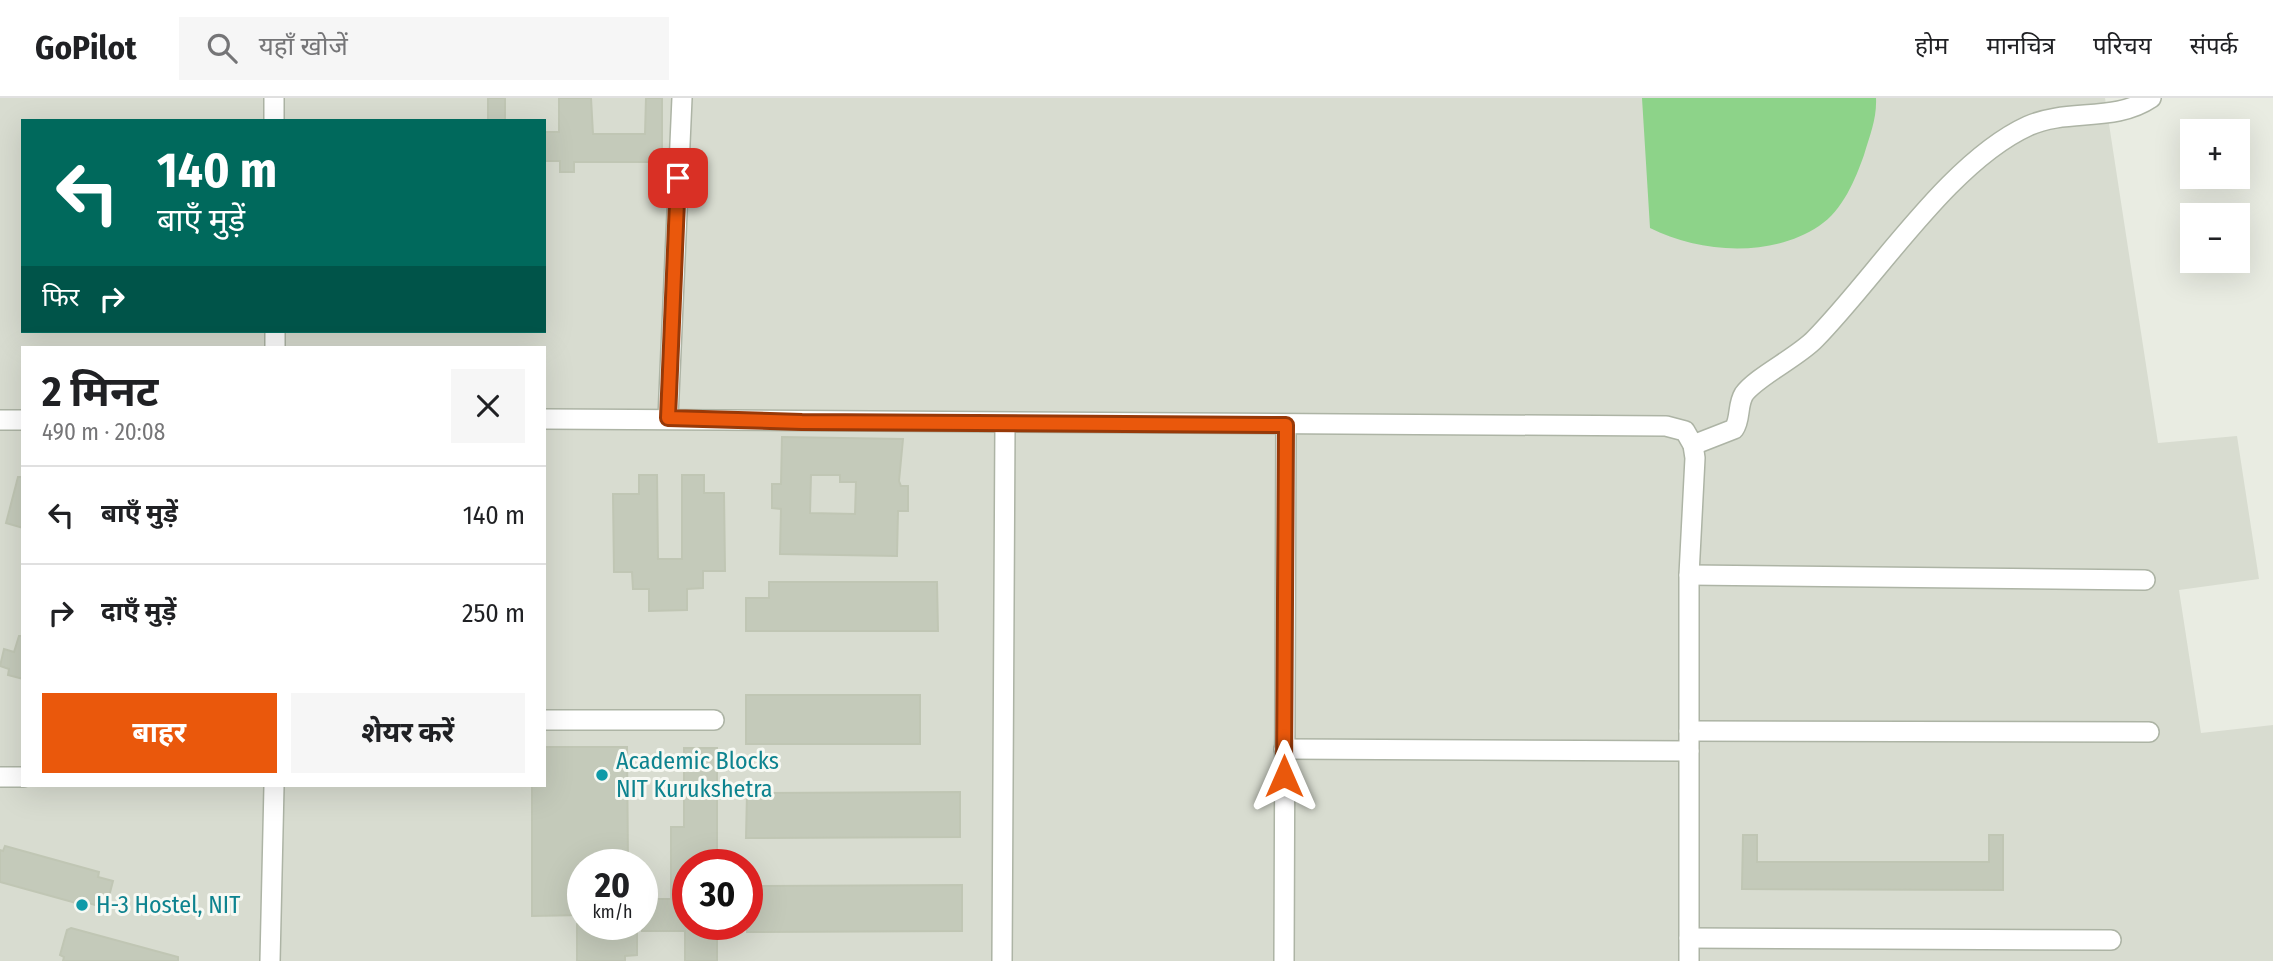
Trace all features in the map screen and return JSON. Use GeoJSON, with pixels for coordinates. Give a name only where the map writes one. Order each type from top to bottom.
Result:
{"type":"FeatureCollection","features":[{"type":"Feature","properties":{"kind":"street"},"geometry":{"type":"LineString","coordinates":[[274,98],[274,119]]}},
{"type":"Feature","properties":{"kind":"street"},"geometry":{"type":"LineString","coordinates":[[668,418],[682,98]]}},
{"type":"Feature","properties":{"kind":"street"},"geometry":{"type":"LineString","coordinates":[[1693,446],[1728,433],[1750,389],[1816,338],[1921,218],[1980,157],[2029,125],[2059,118],[2125,112],[2151,98]]}},
{"type":"Feature","properties":{"kind":"street"},"geometry":{"type":"LineString","coordinates":[[546,419],[668,418],[1005,424],[1666,426],[1685,431],[1693,446],[1689,575],[1689,961]]}},
{"type":"Feature","properties":{"kind":"street"},"geometry":{"type":"LineString","coordinates":[[0,420],[21,420]]}},
{"type":"Feature","properties":{"kind":"street"},"geometry":{"type":"LineString","coordinates":[[1002,961],[1005,424]]}},
{"type":"Feature","properties":{"kind":"street"},"geometry":{"type":"LineString","coordinates":[[1284,961],[1286,425]]}},
{"type":"Feature","properties":{"kind":"street"},"geometry":{"type":"LineString","coordinates":[[1689,575],[2145,580]]}},
{"type":"Feature","properties":{"kind":"street"},"geometry":{"type":"LineString","coordinates":[[546,720],[714,720]]}},
{"type":"Feature","properties":{"kind":"street"},"geometry":{"type":"LineString","coordinates":[[1689,731],[2149,732]]}},
{"type":"Feature","properties":{"kind":"street"},"geometry":{"type":"LineString","coordinates":[[1284,749],[1689,751]]}},
{"type":"Feature","properties":{"kind":"street"},"geometry":{"type":"LineString","coordinates":[[0,777],[21,777]]}},
{"type":"Feature","properties":{"kind":"street"},"geometry":{"type":"LineString","coordinates":[[270,961],[274,787]]}},
{"type":"Feature","properties":{"kind":"street"},"geometry":{"type":"LineString","coordinates":[[1689,938],[2111,940]]}},
{"type":"Feature","properties":{"kind":"shaded area"},"geometry":{"type":"Polygon","coordinates":[[[0,98],[2105,98],[2158,443],[2237,436],[2259,579],[2179,590],[2201,733],[2273,725],[2273,961],[0,961],[0,98]]]}},
{"type":"Feature","properties":{"kind":"shaded area"},"geometry":{"type":"Polygon","coordinates":[[[1642,98],[1876,98],[1876,105],[1871,133],[1857,174],[1835,212],[1819,226],[1800,236],[1779,243],[1735,248],[1690,243],[1650,228],[1642,98]]]}},
{"type":"Feature","properties":{"kind":"building"},"geometry":{"type":"Polygon","coordinates":[[[488,98],[505,98],[505,119],[488,119],[488,98]]]}},
{"type":"Feature","properties":{"kind":"building"},"geometry":{"type":"Polygon","coordinates":[[[559,98],[591,98],[593,134],[645,134],[646,98],[662,98],[662,149],[667,150],[667,171],[651,171],[651,162],[574,162],[574,172],[560,172],[560,161],[546,161],[546,132],[559,132],[559,98]]]}},
{"type":"Feature","properties":{"kind":"building"},"geometry":{"type":"Polygon","coordinates":[[[782,437],[903,439],[899,481],[901,486],[908,486],[908,511],[898,511],[897,556],[780,554],[781,509],[772,508],[772,484],[781,484],[782,437]],[[811,475],[810,513],[855,514],[856,482],[840,482],[840,475],[811,475]]]}},
{"type":"Feature","properties":{"kind":"building"},"geometry":{"type":"Polygon","coordinates":[[[639,475],[657,475],[658,559],[682,559],[682,475],[704,475],[704,493],[724,493],[725,571],[703,571],[703,588],[687,589],[687,610],[649,611],[649,589],[633,589],[632,572],[614,572],[613,494],[639,494],[639,475]]]}},
{"type":"Feature","properties":{"kind":"building"},"geometry":{"type":"Polygon","coordinates":[[[18,477],[21,477],[21,527],[6,523],[18,477]]]}},
{"type":"Feature","properties":{"kind":"building"},"geometry":{"type":"Polygon","coordinates":[[[769,582],[937,582],[938,631],[746,631],[746,598],[769,598],[769,582]]]}},
{"type":"Feature","properties":{"kind":"building"},"geometry":{"type":"Polygon","coordinates":[[[21,636],[21,678],[8,675],[9,669],[0,666],[4,649],[14,652],[21,636]]]}},
{"type":"Feature","properties":{"kind":"building"},"geometry":{"type":"Polygon","coordinates":[[[746,695],[920,695],[920,744],[746,744],[746,695]]]}},
{"type":"Feature","properties":{"kind":"building"},"geometry":{"type":"Polygon","coordinates":[[[546,747],[627,747],[628,849],[567,849],[567,915],[532,916],[532,787],[546,787],[546,747]]]}},
{"type":"Feature","properties":{"kind":"building"},"geometry":{"type":"Polygon","coordinates":[[[684,748],[717,748],[717,849],[672,849],[672,931],[658,931],[658,899],[671,899],[671,827],[684,827],[684,748]]]}},
{"type":"Feature","properties":{"kind":"building"},"geometry":{"type":"Polygon","coordinates":[[[960,792],[960,837],[746,838],[747,793],[960,792]]]}},
{"type":"Feature","properties":{"kind":"building"},"geometry":{"type":"Polygon","coordinates":[[[1743,835],[1757,835],[1757,862],[1989,862],[1989,835],[2003,835],[2003,890],[1742,889],[1743,835]]]}},
{"type":"Feature","properties":{"kind":"building","name":"H-3 Hostel, NIT"},"geometry":{"type":"Polygon","coordinates":[[[5,846],[99,872],[98,877],[113,881],[106,908],[88,903],[87,906],[0,882],[0,850],[3,851],[5,846]]]}},
{"type":"Feature","properties":{"kind":"building"},"geometry":{"type":"Polygon","coordinates":[[[962,885],[962,931],[763,932],[763,886],[962,885]]]}},
{"type":"Feature","properties":{"kind":"building"},"geometry":{"type":"Polygon","coordinates":[[[71,928],[178,957],[178,961],[63,961],[64,957],[60,955],[67,930],[71,928]]]}},
{"type":"Feature","properties":{"kind":"building"},"geometry":{"type":"Polygon","coordinates":[[[577,940],[637,940],[637,955],[625,956],[625,961],[577,961],[577,940]]]}},
{"type":"Feature","properties":{"kind":"building"},"geometry":{"type":"Polygon","coordinates":[[[685,940],[717,940],[717,961],[685,961],[685,940]]]}},
{"type":"Feature","properties":{"kind":"place","name":"Academic Blocks NIT Kurukshetra"},"geometry":{"type":"Point","coordinates":[602,775]}},
{"type":"Feature","properties":{"kind":"place","name":"H-3 Hostel, NIT"},"geometry":{"type":"Point","coordinates":[82,905]}},
{"type":"Feature","properties":{"kind":"route"},"geometry":{"type":"LineString","coordinates":[[678,178],[668,418],[802,422],[1286,425],[1284,776]]}}]}
